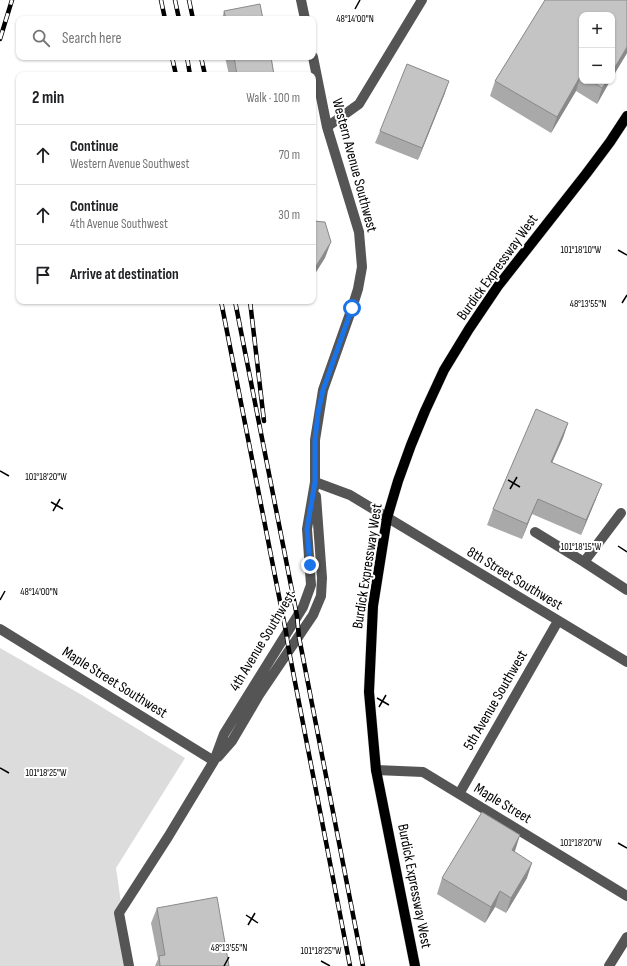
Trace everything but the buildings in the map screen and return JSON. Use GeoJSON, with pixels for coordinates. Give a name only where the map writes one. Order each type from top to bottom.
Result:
{"type":"FeatureCollection","features":[{"type":"Feature","properties":{"kind":"main road","name":"Burdick Expressway West"},"geometry":{"type":"LineString","coordinates":[[415,966],[376,770],[369,692],[373,606],[387,518],[398,481],[425,411],[444,370],[498,286],[586,174],[627,116]]}},
{"type":"Feature","properties":{"kind":"street"},"geometry":{"type":"LineString","coordinates":[[301,0],[304,16]]}},
{"type":"Feature","properties":{"kind":"street"},"geometry":{"type":"LineString","coordinates":[[327,128],[359,104],[422,0]]}},
{"type":"Feature","properties":{"kind":"street","name":"Western Avenue Southwest"},"geometry":{"type":"LineString","coordinates":[[314,60],[316,72]]}},
{"type":"Feature","properties":{"kind":"street","name":"Western Avenue Southwest"},"geometry":{"type":"LineString","coordinates":[[315,482],[315,440],[323,390],[352,308],[362,268],[358,232],[327,128],[316,72]]}},
{"type":"Feature","properties":{"kind":"street"},"geometry":{"type":"LineString","coordinates":[[315,482],[350,495],[387,518]]}},
{"type":"Feature","properties":{"kind":"street","name":"4th Avenue Southwest"},"geometry":{"type":"LineString","coordinates":[[129,966],[119,913],[168,837],[214,761],[232,741],[259,695],[313,615],[321,596],[322,578],[315,482]]}},
{"type":"Feature","properties":{"kind":"street"},"geometry":{"type":"LineString","coordinates":[[584,562],[621,513]]}},
{"type":"Feature","properties":{"kind":"street","name":"8th Street Southwest"},"geometry":{"type":"LineString","coordinates":[[387,518],[558,622],[627,662]]}},
{"type":"Feature","properties":{"kind":"street"},"geometry":{"type":"LineString","coordinates":[[535,532],[627,590]]}},
{"type":"Feature","properties":{"kind":"street","name":"5th Avenue Southwest"},"geometry":{"type":"LineString","coordinates":[[459,794],[558,622]]}},
{"type":"Feature","properties":{"kind":"street","name":"Maple Street Southwest"},"geometry":{"type":"LineString","coordinates":[[0,629],[214,761]]}},
{"type":"Feature","properties":{"kind":"street","name":"Maple Street"},"geometry":{"type":"LineString","coordinates":[[376,770],[423,772],[627,896]]}},
{"type":"Feature","properties":{"kind":"street"},"geometry":{"type":"LineString","coordinates":[[609,966],[627,937]]}},
{"type":"Feature","properties":{"kind":"shaded area"},"geometry":{"type":"Polygon","coordinates":[[[0,648],[82,695],[185,758],[116,868],[130,966],[0,966],[0,648]]]}},
{"type":"Feature","properties":{"kind":"railway"},"geometry":{"type":"LineString","coordinates":[[0,39],[12,0]]}},
{"type":"Feature","properties":{"kind":"railway"},"geometry":{"type":"LineString","coordinates":[[161,0],[164,16]]}},
{"type":"Feature","properties":{"kind":"railway"},"geometry":{"type":"LineString","coordinates":[[175,0],[178,16]]}},
{"type":"Feature","properties":{"kind":"railway"},"geometry":{"type":"LineString","coordinates":[[189,0],[192,16]]}},
{"type":"Feature","properties":{"kind":"railway"},"geometry":{"type":"LineString","coordinates":[[173,60],[175,72]]}},
{"type":"Feature","properties":{"kind":"railway"},"geometry":{"type":"LineString","coordinates":[[188,60],[190,72]]}},
{"type":"Feature","properties":{"kind":"railway"},"geometry":{"type":"LineString","coordinates":[[202,60],[204,72]]}},
{"type":"Feature","properties":{"kind":"railway"},"geometry":{"type":"LineString","coordinates":[[222,304],[350,966]]}},
{"type":"Feature","properties":{"kind":"railway"},"geometry":{"type":"LineString","coordinates":[[236,304],[297,616],[299,637],[363,966]]}},
{"type":"Feature","properties":{"kind":"railway"},"geometry":{"type":"LineString","coordinates":[[250,304],[264,421]]}},
{"type":"Feature","properties":{"kind":"route"},"geometry":{"type":"LineString","coordinates":[[310,565],[307,529],[315,482],[315,440],[318,413],[323,390],[352,308]]}}]}
